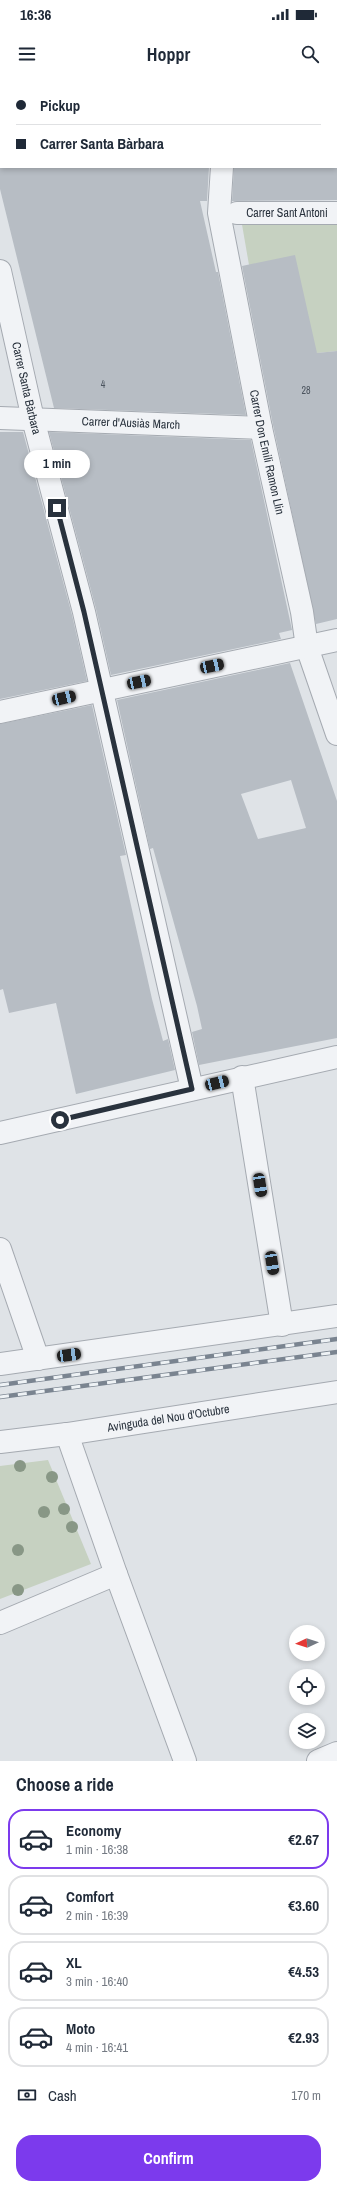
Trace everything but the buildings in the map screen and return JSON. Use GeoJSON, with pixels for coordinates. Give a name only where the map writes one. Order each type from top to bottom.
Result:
{"type":"FeatureCollection","features":[{"type":"Feature","properties":{"kind":"street","name":"Carrer Don Emili Ramon Llin"},"geometry":{"type":"LineString","coordinates":[[222,168],[219,213],[261,428],[302,612],[307,647],[337,734]]}},
{"type":"Feature","properties":{"kind":"street","name":"Carrer Sant Antoni"},"geometry":{"type":"LineString","coordinates":[[237,213],[337,213]]}},
{"type":"Feature","properties":{"kind":"street","name":"Carrer Santa Bàrbara"},"geometry":{"type":"LineString","coordinates":[[0,271],[33,419],[84,612],[100,690],[192,1089]]}},
{"type":"Feature","properties":{"kind":"street","name":"Carrer d'Ausiàs March"},"geometry":{"type":"LineString","coordinates":[[0,418],[261,428]]}},
{"type":"Feature","properties":{"kind":"street"},"geometry":{"type":"LineString","coordinates":[[0,712],[337,640]]}},
{"type":"Feature","properties":{"kind":"street"},"geometry":{"type":"LineString","coordinates":[[0,1133],[337,1056]]}},
{"type":"Feature","properties":{"kind":"street"},"geometry":{"type":"LineString","coordinates":[[242,1077],[282,1325]]}},
{"type":"Feature","properties":{"kind":"street"},"geometry":{"type":"LineString","coordinates":[[0,1249],[38,1359]]}},
{"type":"Feature","properties":{"kind":"street"},"geometry":{"type":"LineString","coordinates":[[0,1364],[337,1316]]}},
{"type":"Feature","properties":{"kind":"street","name":"Avinguda del Nou d'Octubre"},"geometry":{"type":"LineString","coordinates":[[0,1442],[67,1434],[337,1392]]}},
{"type":"Feature","properties":{"kind":"street"},"geometry":{"type":"LineString","coordinates":[[67,1434],[116,1574],[185,1761]]}},
{"type":"Feature","properties":{"kind":"street"},"geometry":{"type":"LineString","coordinates":[[0,1623],[116,1574]]}},
{"type":"Feature","properties":{"kind":"street"},"geometry":{"type":"LineString","coordinates":[[318,1761],[337,1753]]}},
{"type":"Feature","properties":{"kind":"green space"},"geometry":{"type":"Polygon","coordinates":[[[240,213],[337,213],[337,351],[317,353],[249,265],[240,213]]]}},
{"type":"Feature","properties":{"kind":"green space"},"geometry":{"type":"Polygon","coordinates":[[[48,1460],[91,1564],[0,1599],[0,1466],[48,1460]]]}},
{"type":"Feature","properties":{"kind":"railway"},"geometry":{"type":"LineString","coordinates":[[0,1385],[337,1339]]}},
{"type":"Feature","properties":{"kind":"railway"},"geometry":{"type":"LineString","coordinates":[[0,1397],[337,1352]]}},
{"type":"Feature","properties":{"kind":"route"},"geometry":{"type":"LineString","coordinates":[[57,508],[84,612],[100,690],[192,1089],[60,1120]]}}]}
